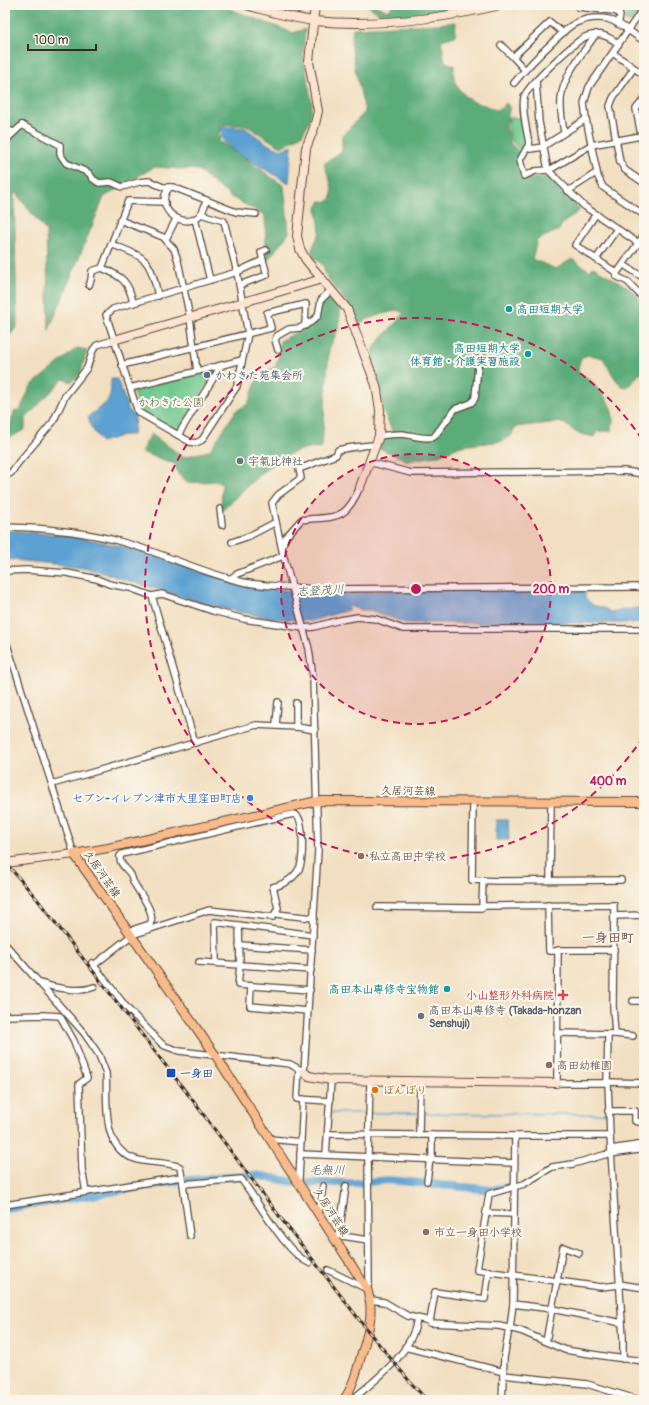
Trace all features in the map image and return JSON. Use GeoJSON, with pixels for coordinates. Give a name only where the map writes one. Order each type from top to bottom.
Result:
{"type":"FeatureCollection","features":[{"type":"Feature","properties":{"kind":"main road","name":"久居河芸線"},"geometry":{"type":"LineString","coordinates":[[344,1400],[354,1381],[370,1322],[370,1300],[367,1289],[335,1234],[297,1182],[216,1056],[74,854],[144,840],[317,801],[644,802]]}},
{"type":"Feature","properties":{"kind":"street"},"geometry":{"type":"LineString","coordinates":[[246,5],[313,21],[350,23],[409,21],[443,17],[501,5]]}},
{"type":"Feature","properties":{"kind":"street"},"geometry":{"type":"LineString","coordinates":[[282,553],[285,538],[301,520],[333,517],[344,512],[353,503],[379,436],[380,406],[376,385],[352,319],[347,309],[302,255],[298,242],[297,231],[306,148],[314,128],[318,111],[309,62],[315,5]]}},
{"type":"Feature","properties":{"kind":"street"},"geometry":{"type":"LineString","coordinates":[[577,5],[578,7],[618,12],[620,16],[618,24]]}},
{"type":"Feature","properties":{"kind":"street"},"geometry":{"type":"LineString","coordinates":[[644,7],[589,87],[584,103],[596,174],[601,184],[607,190],[644,215]]}},
{"type":"Feature","properties":{"kind":"street"},"geometry":{"type":"LineString","coordinates":[[514,83],[525,70],[573,24],[590,18],[608,19],[628,30],[644,42]]}},
{"type":"Feature","properties":{"kind":"street"},"geometry":{"type":"LineString","coordinates":[[513,57],[550,22],[563,33]]}},
{"type":"Feature","properties":{"kind":"street"},"geometry":{"type":"LineString","coordinates":[[586,119],[564,132],[544,147],[530,150],[524,118],[524,96],[544,72],[581,38],[596,34],[608,37],[619,44]]}},
{"type":"Feature","properties":{"kind":"street"},"geometry":{"type":"LineString","coordinates":[[564,132],[560,108],[563,89],[568,76],[596,34]]}},
{"type":"Feature","properties":{"kind":"street"},"geometry":{"type":"LineString","coordinates":[[501,45],[525,70]]}},
{"type":"Feature","properties":{"kind":"street"},"geometry":{"type":"LineString","coordinates":[[613,53],[644,75]]}},
{"type":"Feature","properties":{"kind":"street"},"geometry":{"type":"LineString","coordinates":[[634,68],[611,102],[610,106],[620,162],[625,170],[644,183]]}},
{"type":"Feature","properties":{"kind":"street"},"geometry":{"type":"LineString","coordinates":[[536,81],[539,122],[548,170],[584,206],[644,247]]}},
{"type":"Feature","properties":{"kind":"street"},"geometry":{"type":"LineString","coordinates":[[644,99],[636,109],[644,150]]}},
{"type":"Feature","properties":{"kind":"street"},"geometry":{"type":"LineString","coordinates":[[5,141],[22,122],[60,145],[60,154],[66,163],[89,173],[99,184],[111,182],[122,187],[146,181],[163,187],[173,187],[236,212],[256,214]]}},
{"type":"Feature","properties":{"kind":"street"},"geometry":{"type":"LineString","coordinates":[[5,128],[13,132]]}},
{"type":"Feature","properties":{"kind":"street"},"geometry":{"type":"LineString","coordinates":[[529,144],[520,160],[524,176],[535,171],[548,170],[591,145],[642,136]]}},
{"type":"Feature","properties":{"kind":"street"},"geometry":{"type":"LineString","coordinates":[[568,191],[596,174]]}},
{"type":"Feature","properties":{"kind":"street"},"geometry":{"type":"LineString","coordinates":[[170,187],[165,202],[168,211],[176,219],[186,221],[195,219],[204,210],[206,200]]}},
{"type":"Feature","properties":{"kind":"street"},"geometry":{"type":"LineString","coordinates":[[102,268],[128,201],[165,202]]}},
{"type":"Feature","properties":{"kind":"street"},"geometry":{"type":"LineString","coordinates":[[201,214],[224,222],[237,272],[248,334],[237,386],[202,440],[196,443],[192,443],[138,412],[106,315],[113,309],[237,272],[263,260]]}},
{"type":"Feature","properties":{"kind":"street"},"geometry":{"type":"LineString","coordinates":[[596,214],[575,244],[617,273],[616,276],[628,282],[644,299]]}},
{"type":"Feature","properties":{"kind":"street"},"geometry":{"type":"LineString","coordinates":[[166,239],[176,219]]}},
{"type":"Feature","properties":{"kind":"street"},"geometry":{"type":"LineString","coordinates":[[195,219],[210,280]]}},
{"type":"Feature","properties":{"kind":"street"},"geometry":{"type":"LineString","coordinates":[[120,220],[166,239],[174,249],[177,256],[190,318],[197,371]]}},
{"type":"Feature","properties":{"kind":"street"},"geometry":{"type":"LineString","coordinates":[[596,259],[617,229]]}},
{"type":"Feature","properties":{"kind":"street"},"geometry":{"type":"LineString","coordinates":[[617,273],[644,235]]}},
{"type":"Feature","properties":{"kind":"street"},"geometry":{"type":"LineString","coordinates":[[111,244],[136,254],[146,261],[153,272],[158,296]]}},
{"type":"Feature","properties":{"kind":"street"},"geometry":{"type":"LineString","coordinates":[[239,284],[267,275],[261,252],[266,250]]}},
{"type":"Feature","properties":{"kind":"street"},"geometry":{"type":"LineString","coordinates":[[624,264],[644,278]]}},
{"type":"Feature","properties":{"kind":"street"},"geometry":{"type":"LineString","coordinates":[[89,285],[92,270],[102,268],[118,275],[124,281],[130,292],[133,303]]}},
{"type":"Feature","properties":{"kind":"street"},"geometry":{"type":"LineString","coordinates":[[5,476],[11,472],[53,422],[65,396],[87,368],[93,350],[97,346],[322,279]]}},
{"type":"Feature","properties":{"kind":"street"},"geometry":{"type":"LineString","coordinates":[[278,350],[275,340],[278,334],[289,329],[305,326],[316,318],[321,300],[331,290]]}},
{"type":"Feature","properties":{"kind":"street"},"geometry":{"type":"LineString","coordinates":[[122,365],[271,328],[267,313],[306,304],[305,326]]}},
{"type":"Feature","properties":{"kind":"street"},"geometry":{"type":"LineString","coordinates":[[379,436],[399,434],[414,435],[429,439],[434,437],[455,409],[471,403],[475,398],[478,366],[482,357]]}},
{"type":"Feature","properties":{"kind":"street"},"geometry":{"type":"LineString","coordinates":[[130,388],[242,360]]}},
{"type":"Feature","properties":{"kind":"street"},"geometry":{"type":"LineString","coordinates":[[178,435],[221,366]]}},
{"type":"Feature","properties":{"kind":"street"},"geometry":{"type":"LineString","coordinates":[[330,1101],[297,1098],[310,990],[318,850],[313,677],[309,649],[282,553],[272,503],[278,495],[301,478],[299,469],[336,455],[338,450],[342,448],[360,447],[371,444],[376,445]]}},
{"type":"Feature","properties":{"kind":"street"},"geometry":{"type":"LineString","coordinates":[[369,462],[411,473],[624,471],[644,474]]}},
{"type":"Feature","properties":{"kind":"street"},"geometry":{"type":"LineString","coordinates":[[220,509],[222,525]]}},
{"type":"Feature","properties":{"kind":"street"},"geometry":{"type":"LineString","coordinates":[[232,542],[249,536],[276,522]]}},
{"type":"Feature","properties":{"kind":"street"},"geometry":{"type":"LineString","coordinates":[[5,527],[56,529],[96,536],[122,542],[231,578],[271,586],[358,589],[644,588]]}},
{"type":"Feature","properties":{"kind":"street"},"geometry":{"type":"LineString","coordinates":[[231,578],[282,553]]}},
{"type":"Feature","properties":{"kind":"street"},"geometry":{"type":"LineString","coordinates":[[5,571],[52,571],[74,574],[130,588],[152,596],[162,594],[213,611],[244,619],[303,627],[314,627],[358,617],[376,619],[403,629],[644,629]]}},
{"type":"Feature","properties":{"kind":"street"},"geometry":{"type":"LineString","coordinates":[[152,596],[195,743]]}},
{"type":"Feature","properties":{"kind":"street"},"geometry":{"type":"LineString","coordinates":[[5,638],[74,854],[5,863]]}},
{"type":"Feature","properties":{"kind":"street"},"geometry":{"type":"LineString","coordinates":[[276,725],[278,702]]}},
{"type":"Feature","properties":{"kind":"street"},"geometry":{"type":"LineString","coordinates":[[296,703],[296,727]]}},
{"type":"Feature","properties":{"kind":"street"},"geometry":{"type":"LineString","coordinates":[[52,784],[256,725],[276,725],[315,730]]}},
{"type":"Feature","properties":{"kind":"street"},"geometry":{"type":"LineString","coordinates":[[473,802],[472,880],[621,880]]}},
{"type":"Feature","properties":{"kind":"street"},"geometry":{"type":"LineString","coordinates":[[550,880],[551,802]]}},
{"type":"Feature","properties":{"kind":"street"},"geometry":{"type":"LineString","coordinates":[[276,914],[278,908],[273,887],[285,883],[292,878],[300,867],[302,854],[301,824],[299,817],[295,814],[128,852],[121,855],[120,861],[146,903],[152,918],[150,924],[130,933],[93,964],[127,1008],[165,1046],[179,1050],[216,1056],[290,1064],[310,1076],[331,1080],[370,1082],[644,1083]]}},
{"type":"Feature","properties":{"kind":"street"},"geometry":{"type":"LineString","coordinates":[[482,907],[483,880]]}},
{"type":"Feature","properties":{"kind":"street"},"geometry":{"type":"LineString","coordinates":[[548,905],[549,951],[614,950]]}},
{"type":"Feature","properties":{"kind":"street"},"geometry":{"type":"LineString","coordinates":[[377,907],[614,905],[613,1006],[615,1034]]}},
{"type":"Feature","properties":{"kind":"street"},"geometry":{"type":"LineString","coordinates":[[130,933],[209,910],[273,917],[276,914],[314,918]]}},
{"type":"Feature","properties":{"kind":"street"},"geometry":{"type":"LineString","coordinates":[[614,916],[644,914]]}},
{"type":"Feature","properties":{"kind":"street"},"geometry":{"type":"LineString","coordinates":[[216,963],[215,922],[313,936]]}},
{"type":"Feature","properties":{"kind":"street"},"geometry":{"type":"LineString","coordinates":[[239,926],[240,965],[238,985],[310,990]]}},
{"type":"Feature","properties":{"kind":"street"},"geometry":{"type":"LineString","coordinates":[[5,944],[93,1044],[105,1069],[109,1125],[111,1136],[116,1146],[122,1152],[134,1159],[165,1163],[180,1167],[190,1236]]}},
{"type":"Feature","properties":{"kind":"street"},"geometry":{"type":"LineString","coordinates":[[239,945],[312,950]]}},
{"type":"Feature","properties":{"kind":"street"},"geometry":{"type":"LineString","coordinates":[[557,1083],[558,951]]}},
{"type":"Feature","properties":{"kind":"street"},"geometry":{"type":"LineString","coordinates":[[200,962],[311,970]]}},
{"type":"Feature","properties":{"kind":"street"},"geometry":{"type":"LineString","coordinates":[[39,983],[48,986],[84,990],[94,987]]}},
{"type":"Feature","properties":{"kind":"street"},"geometry":{"type":"LineString","coordinates":[[251,986],[250,1006],[308,1011]]}},
{"type":"Feature","properties":{"kind":"street"},"geometry":{"type":"LineString","coordinates":[[633,1001],[644,1001]]}},
{"type":"Feature","properties":{"kind":"street"},"geometry":{"type":"LineString","coordinates":[[5,1014],[8,1016],[60,1016],[67,1014]]}},
{"type":"Feature","properties":{"kind":"street"},"geometry":{"type":"LineString","coordinates":[[60,1016],[74,1041],[87,1076],[86,1079],[79,1084],[82,1169],[86,1192]]}},
{"type":"Feature","properties":{"kind":"street"},"geometry":{"type":"LineString","coordinates":[[557,1033],[615,1034],[633,1036]]}},
{"type":"Feature","properties":{"kind":"street"},"geometry":{"type":"LineString","coordinates":[[608,1034],[608,1111],[623,1359]]}},
{"type":"Feature","properties":{"kind":"street"},"geometry":{"type":"LineString","coordinates":[[326,1155],[331,1080]]}},
{"type":"Feature","properties":{"kind":"street"},"geometry":{"type":"LineString","coordinates":[[328,1270],[367,1289],[369,1283],[368,1134],[370,1082]]}},
{"type":"Feature","properties":{"kind":"street"},"geometry":{"type":"LineString","coordinates":[[419,1135],[420,1082]]}},
{"type":"Feature","properties":{"kind":"street"},"geometry":{"type":"LineString","coordinates":[[297,1182],[299,1179],[303,1099]]}},
{"type":"Feature","properties":{"kind":"street"},"geometry":{"type":"LineString","coordinates":[[608,1111],[635,1111],[635,1121],[644,1122]]}},
{"type":"Feature","properties":{"kind":"street"},"geometry":{"type":"LineString","coordinates":[[328,1134],[610,1136]]}},
{"type":"Feature","properties":{"kind":"street"},"geometry":{"type":"LineString","coordinates":[[427,1181],[431,1159],[432,1135]]}},
{"type":"Feature","properties":{"kind":"street"},"geometry":{"type":"LineString","coordinates":[[502,1400],[504,1358],[513,1304],[515,1136]]}},
{"type":"Feature","properties":{"kind":"street"},"geometry":{"type":"LineString","coordinates":[[270,1139],[301,1142]]}},
{"type":"Feature","properties":{"kind":"street"},"geometry":{"type":"LineString","coordinates":[[644,1144],[611,1152],[573,1164],[552,1167],[532,1180],[489,1194],[477,1270],[601,1287],[619,1285],[644,1288]]}},
{"type":"Feature","properties":{"kind":"street"},"geometry":{"type":"LineString","coordinates":[[611,1152],[644,1149]]}},
{"type":"Feature","properties":{"kind":"street"},"geometry":{"type":"LineString","coordinates":[[300,1154],[514,1163]]}},
{"type":"Feature","properties":{"kind":"street"},"geometry":{"type":"LineString","coordinates":[[5,1205],[86,1192],[182,1181],[241,1179],[271,1223],[292,1250],[303,1260],[309,1263]]}},
{"type":"Feature","properties":{"kind":"street"},"geometry":{"type":"LineString","coordinates":[[319,1214],[323,1186]]}},
{"type":"Feature","properties":{"kind":"street"},"geometry":{"type":"LineString","coordinates":[[346,1186],[335,1234],[368,1240]]}},
{"type":"Feature","properties":{"kind":"street"},"geometry":{"type":"LineString","coordinates":[[486,1213],[513,1214]]}},
{"type":"Feature","properties":{"kind":"street"},"geometry":{"type":"LineString","coordinates":[[546,1342],[563,1247],[579,1253]]}},
{"type":"Feature","properties":{"kind":"street"},"geometry":{"type":"LineString","coordinates":[[430,1321],[435,1292],[485,1299],[489,1271]]}},
{"type":"Feature","properties":{"kind":"street"},"geometry":{"type":"LineString","coordinates":[[370,1300],[384,1302],[408,1316],[430,1321],[430,1323],[483,1325],[510,1328],[534,1336],[565,1350],[644,1361]]}},
{"type":"Feature","properties":{"kind":"street"},"geometry":{"type":"LineString","coordinates":[[513,1304],[552,1309],[622,1323]]}},
{"type":"Feature","properties":{"kind":"street"},"geometry":{"type":"LineString","coordinates":[[352,1400],[394,1362],[413,1335],[417,1319]]}},
{"type":"Feature","properties":{"kind":"street"},"geometry":{"type":"LineString","coordinates":[[405,1347],[503,1374],[587,1384],[639,1400]]}},
{"type":"Feature","properties":{"kind":"street"},"geometry":{"type":"LineString","coordinates":[[350,1390],[357,1395]]}},
{"type":"Feature","properties":{"kind":"green space"},"geometry":{"type":"Polygon","coordinates":[[[5,5],[220,5],[293,33],[305,29],[303,55],[312,104],[310,119],[302,135],[281,147],[247,126],[220,124],[219,141],[284,186],[289,233],[266,262],[264,253],[269,251],[266,247],[265,215],[231,197],[198,170],[154,167],[104,197],[49,330],[46,231],[14,191],[17,326],[5,342],[5,5]]]}},
{"type":"Feature","properties":{"kind":"green space"},"geometry":{"type":"Polygon","coordinates":[[[367,5],[375,5],[388,11],[393,5],[479,5],[436,16],[384,17],[367,5]]]}},
{"type":"Feature","properties":{"kind":"green space"},"geometry":{"type":"Polygon","coordinates":[[[615,5],[643,5],[631,22],[626,21],[625,18],[627,13],[625,10],[615,5]]]}},
{"type":"Feature","properties":{"kind":"green space"},"geometry":{"type":"Polygon","coordinates":[[[456,22],[455,36],[441,40],[445,62],[454,65],[454,78],[459,88],[464,95],[474,102],[495,110],[502,108],[506,103],[509,106],[506,128],[511,144],[521,154],[516,162],[524,179],[549,177],[579,208],[579,211],[562,224],[559,230],[537,240],[532,259],[556,269],[572,259],[590,271],[593,267],[628,287],[644,302],[644,376],[640,373],[630,385],[626,387],[616,380],[603,358],[589,355],[582,358],[580,361],[578,372],[591,381],[604,396],[610,406],[613,418],[611,431],[597,431],[594,437],[577,433],[565,424],[558,422],[515,427],[511,436],[502,441],[461,446],[436,456],[408,461],[379,448],[380,442],[391,433],[392,430],[384,413],[379,389],[369,357],[376,345],[404,313],[397,310],[359,323],[348,304],[325,274],[324,267],[313,256],[312,249],[320,232],[317,208],[321,201],[328,201],[331,199],[332,195],[331,184],[324,164],[342,151],[342,136],[365,112],[351,43],[353,28],[456,22]]]}},
{"type":"Feature","properties":{"kind":"green space"},"geometry":{"type":"Polygon","coordinates":[[[509,118],[522,118],[527,144],[522,152],[510,137],[508,129],[509,118]]]}},
{"type":"Feature","properties":{"kind":"green space"},"geometry":{"type":"Polygon","coordinates":[[[331,294],[340,310],[340,316],[338,330],[329,349],[322,447],[300,450],[289,454],[278,461],[258,476],[221,512],[222,484],[216,481],[189,483],[178,474],[175,464],[141,452],[151,434],[183,457],[209,451],[236,411],[248,404],[258,377],[262,372],[275,367],[278,360],[280,341],[312,324],[322,302],[331,294]]]}},
{"type":"Feature","properties":{"kind":"green space"},"geometry":{"type":"Polygon","coordinates":[[[77,348],[87,350],[80,374],[71,382],[63,379],[25,419],[25,429],[5,441],[5,431],[9,429],[14,412],[20,410],[31,386],[77,348]]]}},
{"type":"Feature","properties":{"kind":"green space","name":"かわきた公園"},"geometry":{"type":"Polygon","coordinates":[[[213,369],[215,372],[179,430],[175,431],[141,412],[139,409],[133,392],[135,389],[213,369]]]}},
{"type":"Feature","properties":{"kind":"water"},"geometry":{"type":"Polygon","coordinates":[[[221,127],[245,128],[269,145],[281,150],[292,145],[289,183],[233,151],[222,139],[221,127]]]}},
{"type":"Feature","properties":{"kind":"water"},"geometry":{"type":"Polygon","coordinates":[[[111,379],[117,379],[129,411],[135,415],[133,435],[124,435],[101,442],[91,427],[88,417],[104,405],[109,399],[111,379]]]}},
{"type":"Feature","properties":{"kind":"water"},"geometry":{"type":"Polygon","coordinates":[[[5,530],[72,536],[131,548],[206,573],[262,588],[302,592],[356,593],[392,590],[583,591],[590,603],[610,612],[644,607],[644,621],[642,623],[406,623],[370,610],[362,610],[349,606],[348,610],[310,621],[270,618],[216,607],[83,567],[5,559],[5,530]]]}},
{"type":"Feature","properties":{"kind":"water"},"geometry":{"type":"Polygon","coordinates":[[[496,820],[508,820],[509,840],[496,840],[496,820]]]}},
{"type":"Feature","properties":{"kind":"waterway"},"geometry":{"type":"LineString","coordinates":[[331,1113],[606,1114]]}},
{"type":"Feature","properties":{"kind":"waterway","name":"毛無川"},"geometry":{"type":"LineString","coordinates":[[5,1209],[177,1181],[255,1175],[294,1182],[311,1183],[356,1183],[389,1180],[493,1190],[506,1187]]}},
{"type":"Feature","properties":{"kind":"tunnel"},"geometry":{"type":"LineString","coordinates":[[94,987],[107,982]]}},
{"type":"Feature","properties":{"kind":"railway"},"geometry":{"type":"LineString","coordinates":[[5,862],[37,899],[368,1331],[427,1400]]}},
{"type":"Feature","properties":{"kind":"place","name":"高田短期大学"},"geometry":{"type":"Point","coordinates":[509,309]}},
{"type":"Feature","properties":{"kind":"place","name":"高田短期大学 体育館・介護実習施設"},"geometry":{"type":"Point","coordinates":[528,354]}},
{"type":"Feature","properties":{"kind":"place","name":"かわきた苑集会所"},"geometry":{"type":"Point","coordinates":[207,375]}},
{"type":"Feature","properties":{"kind":"place","name":"宇氣比神社"},"geometry":{"type":"Point","coordinates":[240,461]}},
{"type":"Feature","properties":{"kind":"place","name":"セブン-イレブン津市大里窪田町店"},"geometry":{"type":"Point","coordinates":[250,798]}},
{"type":"Feature","properties":{"kind":"place","name":"私立高田中学校"},"geometry":{"type":"Point","coordinates":[361,856]}},
{"type":"Feature","properties":{"kind":"place","name":"高田本山専修寺宝物館"},"geometry":{"type":"Point","coordinates":[447,989]}},
{"type":"Feature","properties":{"kind":"place","name":"小山整形外科病院"},"geometry":{"type":"Point","coordinates":[563,995]}},
{"type":"Feature","properties":{"kind":"place","name":"高田本山専修寺 (Takada-honzan Senshuji)"},"geometry":{"type":"Point","coordinates":[421,1016]}},
{"type":"Feature","properties":{"kind":"place","name":"高田幼稚園"},"geometry":{"type":"Point","coordinates":[549,1065]}},
{"type":"Feature","properties":{"kind":"place","name":"一身田"},"geometry":{"type":"Point","coordinates":[171,1073]}},
{"type":"Feature","properties":{"kind":"place","name":"ぼんぼり"},"geometry":{"type":"Point","coordinates":[375,1090]}},
{"type":"Feature","properties":{"kind":"place","name":"市立一身田小学校"},"geometry":{"type":"Point","coordinates":[426,1232]}},
{"type":"Feature","properties":{"kind":"district","name":"一身田町"},"geometry":{"type":"Point","coordinates":[608,938]}},
{"type":"Feature","properties":{"kind":"water label","name":"志登茂川"},"geometry":{"type":"Point","coordinates":[320,591]}}]}
